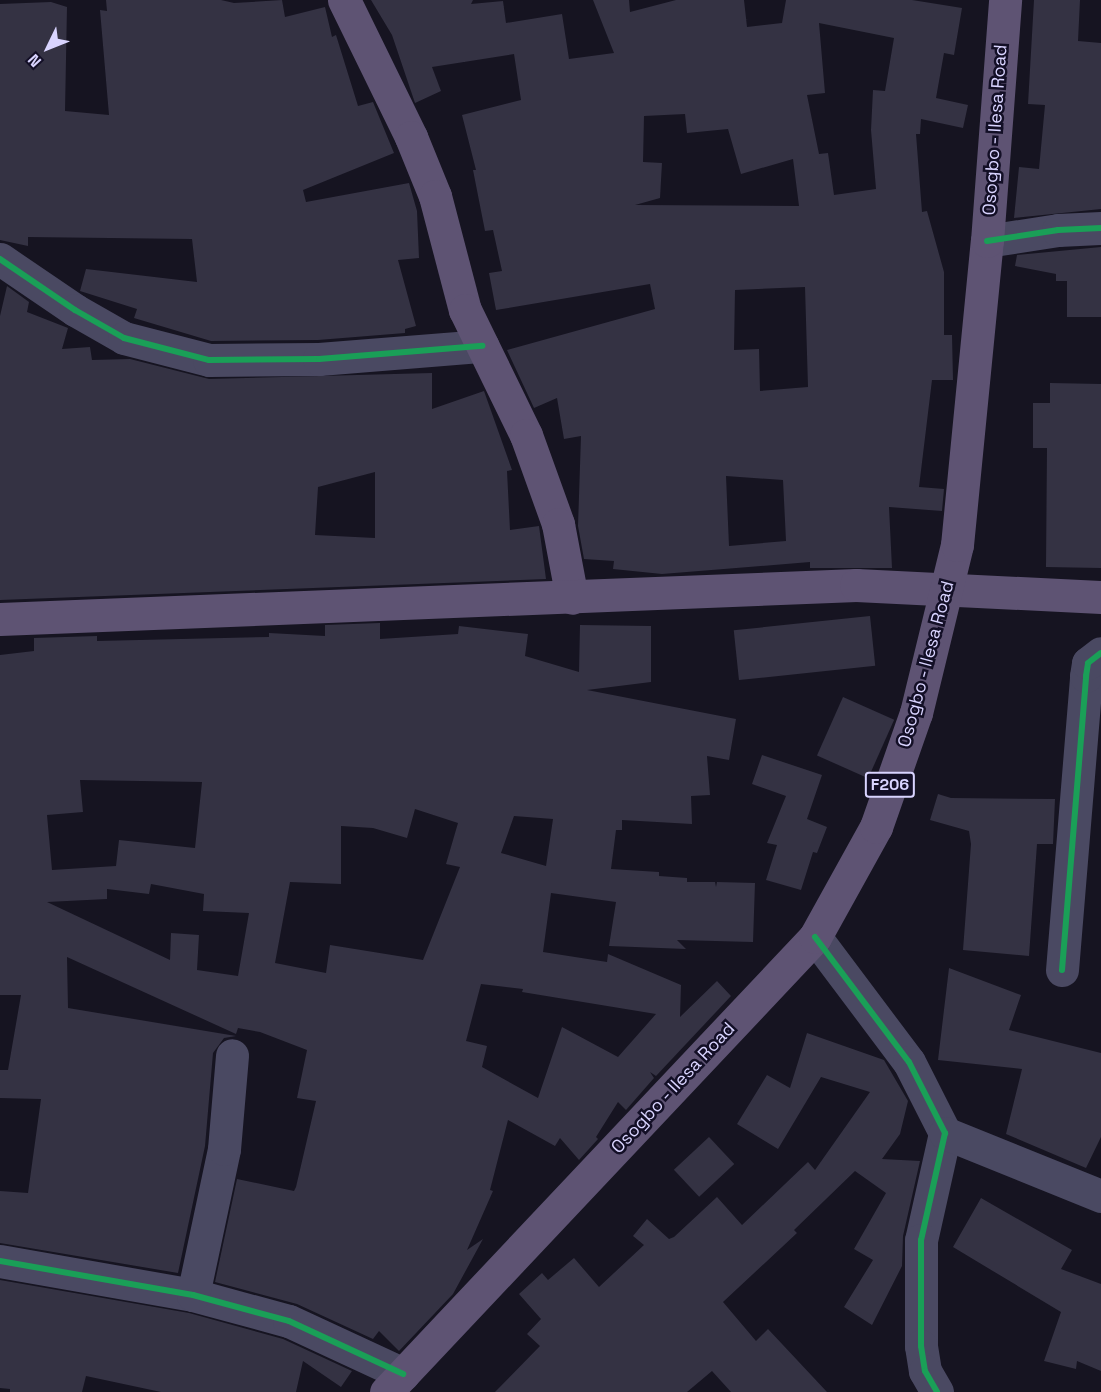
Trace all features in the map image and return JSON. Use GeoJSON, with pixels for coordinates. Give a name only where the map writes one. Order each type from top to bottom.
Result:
{"type":"FeatureCollection","features":[{"type":"Feature","properties":{"kind":"main road"},"geometry":{"type":"LineString","coordinates":[[344,0],[383,74],[431,186],[465,310],[526,435],[554,513],[573,598]]}},
{"type":"Feature","properties":{"kind":"main road","name":"Osogbo - Ilesa Road"},"geometry":{"type":"LineString","coordinates":[[394,1383],[815,937],[876,827],[916,714],[948,592],[957,545],[987,242],[1005,0]]}},
{"type":"Feature","properties":{"kind":"main road"},"geometry":{"type":"LineString","coordinates":[[0,619],[856,585],[948,592],[1101,597]]}},
{"type":"Feature","properties":{"kind":"street"},"geometry":{"type":"LineString","coordinates":[[987,242],[1058,230],[1101,228]]}},
{"type":"Feature","properties":{"kind":"street"},"geometry":{"type":"LineString","coordinates":[[0,259],[75,310],[124,338],[198,358],[319,359],[482,346]]}},
{"type":"Feature","properties":{"kind":"street"},"geometry":{"type":"LineString","coordinates":[[1062,970],[1086,676],[1088,663],[1101,654]]}},
{"type":"Feature","properties":{"kind":"street"},"geometry":{"type":"LineString","coordinates":[[815,937],[909,1062],[945,1133],[921,1240],[921,1346],[926,1371],[937,1392]]}},
{"type":"Feature","properties":{"kind":"street"},"geometry":{"type":"LineString","coordinates":[[194,1295],[224,1149],[232,1055]]}},
{"type":"Feature","properties":{"kind":"street"},"geometry":{"type":"LineString","coordinates":[[945,1133],[1101,1196]]}},
{"type":"Feature","properties":{"kind":"street"},"geometry":{"type":"LineString","coordinates":[[0,1261],[194,1295],[289,1321],[394,1383]]}},
{"type":"Feature","properties":{"kind":"building"},"geometry":{"type":"Polygon","coordinates":[[[106,0],[221,0],[234,3],[282,0],[285,17],[325,7],[332,37],[336,35],[358,106],[373,102],[394,153],[303,190],[306,202],[409,183],[417,211],[419,258],[398,260],[416,326],[405,329],[405,333],[318,340],[211,341],[134,318],[137,309],[80,291],[86,269],[197,282],[192,239],[28,237],[28,246],[0,240],[0,4],[51,2],[67,7],[65,111],[109,115],[100,10],[107,11],[106,0]]]}},
{"type":"Feature","properties":{"kind":"building"},"geometry":{"type":"Polygon","coordinates":[[[371,0],[473,0],[471,4],[503,1],[506,23],[562,14],[569,59],[614,53],[593,0],[629,0],[630,12],[676,0],[744,0],[747,27],[782,23],[786,0],[912,0],[962,8],[954,55],[944,53],[936,98],[968,105],[963,128],[921,119],[920,134],[916,134],[922,212],[927,211],[944,272],[944,335],[952,335],[953,380],[932,380],[919,487],[944,489],[942,511],[889,507],[892,568],[810,568],[810,562],[662,574],[613,569],[614,561],[584,559],[578,526],[581,436],[564,439],[557,398],[534,408],[507,350],[655,309],[650,284],[496,310],[489,273],[502,271],[493,230],[485,231],[473,170],[476,170],[462,115],[521,100],[514,54],[432,67],[441,91],[415,103],[392,35],[371,0]],[[819,23],[825,93],[807,95],[819,154],[828,153],[834,195],[876,189],[871,130],[873,90],[885,91],[894,38],[819,23]],[[685,114],[644,116],[643,162],[662,163],[660,198],[635,205],[799,206],[793,159],[741,174],[728,129],[687,133],[685,114]],[[805,287],[735,290],[734,350],[759,349],[760,391],[808,387],[805,287]],[[726,476],[729,546],[786,541],[783,480],[726,476]]]}},
{"type":"Feature","properties":{"kind":"building"},"geometry":{"type":"Polygon","coordinates":[[[1034,0],[1080,0],[1078,41],[1101,43],[1101,209],[1014,218],[1019,167],[1039,169],[1045,105],[1028,104],[1034,0]]]}},
{"type":"Feature","properties":{"kind":"building"},"geometry":{"type":"Polygon","coordinates":[[[1101,247],[1101,317],[1067,317],[1067,281],[1056,281],[1056,274],[1015,266],[1017,255],[1101,247]]]}},
{"type":"Feature","properties":{"kind":"building"},"geometry":{"type":"Polygon","coordinates":[[[7,286],[29,302],[27,312],[68,328],[62,349],[90,347],[92,360],[130,359],[209,379],[432,373],[432,409],[484,391],[512,470],[507,471],[510,530],[539,526],[546,579],[0,600],[0,316],[7,286]],[[375,472],[318,487],[315,535],[375,538],[375,472]]]}},
{"type":"Feature","properties":{"kind":"building"},"geometry":{"type":"Polygon","coordinates":[[[1050,383],[1101,384],[1101,568],[1046,567],[1047,448],[1033,448],[1033,403],[1050,403],[1050,383]]]}},
{"type":"Feature","properties":{"kind":"building"},"geometry":{"type":"Polygon","coordinates":[[[870,616],[875,666],[739,680],[734,630],[870,616]]]}},
{"type":"Feature","properties":{"kind":"building"},"geometry":{"type":"Polygon","coordinates":[[[380,623],[380,639],[458,634],[459,626],[528,634],[525,656],[579,672],[580,625],[651,626],[651,682],[587,690],[736,719],[729,760],[707,756],[710,795],[691,796],[692,824],[622,820],[622,830],[616,830],[611,869],[659,872],[659,876],[687,878],[687,882],[715,882],[716,887],[717,882],[755,883],[753,942],[677,940],[686,949],[609,946],[616,902],[551,893],[543,952],[607,962],[608,954],[681,985],[680,1017],[717,981],[731,996],[656,1076],[650,1072],[654,1078],[626,1110],[618,1102],[596,1137],[598,1139],[579,1160],[560,1138],[555,1146],[508,1120],[490,1190],[493,1191],[467,1250],[483,1239],[453,1294],[399,1351],[379,1331],[373,1339],[297,1304],[215,1282],[237,1179],[294,1191],[296,1187],[316,1101],[297,1098],[307,1050],[260,1032],[238,1028],[236,1034],[67,957],[68,1008],[236,1036],[224,1038],[213,1053],[205,1146],[178,1273],[0,1243],[0,1191],[28,1193],[41,1099],[0,1098],[0,1070],[8,1070],[21,995],[0,995],[0,655],[34,651],[34,638],[97,636],[97,641],[269,637],[269,633],[325,636],[325,625],[380,623]],[[80,780],[83,812],[47,815],[52,870],[116,866],[119,840],[195,848],[202,782],[80,780]],[[415,809],[407,838],[373,828],[341,826],[341,884],[290,882],[275,963],[326,973],[330,945],[423,960],[460,867],[446,864],[458,823],[415,809]],[[514,816],[501,853],[546,866],[553,819],[514,816]],[[151,884],[149,894],[107,889],[107,899],[47,902],[170,960],[171,933],[199,935],[197,970],[238,976],[249,913],[203,911],[204,894],[151,884]],[[481,984],[466,1041],[487,1046],[482,1067],[538,1098],[562,1027],[618,1057],[656,1014],[522,992],[523,989],[481,984]]]}},
{"type":"Feature","properties":{"kind":"building"},"geometry":{"type":"Polygon","coordinates":[[[843,697],[894,720],[868,778],[817,755],[843,697]]]}},
{"type":"Feature","properties":{"kind":"building"},"geometry":{"type":"Polygon","coordinates":[[[762,755],[822,775],[807,819],[827,827],[817,853],[813,852],[801,890],[766,880],[777,845],[767,843],[786,796],[752,784],[762,755]]]}},
{"type":"Feature","properties":{"kind":"building"},"geometry":{"type":"Polygon","coordinates":[[[938,794],[951,798],[1055,799],[1053,844],[1037,844],[1029,956],[963,950],[971,844],[969,831],[930,820],[938,794]]]}},
{"type":"Feature","properties":{"kind":"building"},"geometry":{"type":"Polygon","coordinates":[[[949,968],[1021,995],[1009,1030],[1101,1053],[1101,1137],[1086,1168],[1006,1134],[1022,1069],[938,1060],[949,968]]]}},
{"type":"Feature","properties":{"kind":"building"},"geometry":{"type":"Polygon","coordinates":[[[807,1033],[884,1060],[908,1101],[900,1134],[882,1159],[920,1161],[903,1236],[902,1266],[872,1325],[844,1307],[873,1260],[854,1249],[886,1193],[855,1171],[794,1230],[797,1233],[723,1302],[756,1341],[768,1329],[827,1392],[731,1392],[712,1371],[687,1392],[495,1392],[540,1346],[527,1334],[541,1319],[519,1294],[542,1273],[548,1280],[574,1258],[599,1287],[644,1245],[633,1236],[647,1219],[669,1239],[717,1197],[742,1225],[808,1162],[815,1170],[870,1092],[821,1077],[778,1149],[737,1124],[767,1075],[790,1088],[807,1033]]]}},
{"type":"Feature","properties":{"kind":"building"},"geometry":{"type":"Polygon","coordinates":[[[709,1137],[734,1164],[699,1197],[674,1170],[709,1137]]]}},
{"type":"Feature","properties":{"kind":"building"},"geometry":{"type":"Polygon","coordinates":[[[981,1198],[1072,1250],[1061,1269],[1101,1284],[1101,1371],[1077,1361],[1076,1369],[1044,1361],[1061,1312],[953,1247],[981,1198]]]}},
{"type":"Feature","properties":{"kind":"building"},"geometry":{"type":"Polygon","coordinates":[[[0,1280],[189,1313],[283,1339],[352,1371],[341,1387],[303,1361],[296,1392],[161,1392],[86,1376],[82,1392],[10,1392],[10,1389],[0,1388],[0,1280]]]}},
{"type":"Feature","properties":{"kind":"cycle path"},"geometry":{"type":"LineString","coordinates":[[987,241],[1058,230],[1101,228]]}},
{"type":"Feature","properties":{"kind":"cycle path"},"geometry":{"type":"LineString","coordinates":[[0,259],[75,310],[124,338],[209,360],[319,359],[482,346]]}},
{"type":"Feature","properties":{"kind":"cycle path"},"geometry":{"type":"LineString","coordinates":[[1062,970],[1086,676],[1088,663],[1101,653]]}},
{"type":"Feature","properties":{"kind":"cycle path"},"geometry":{"type":"LineString","coordinates":[[815,937],[909,1062],[945,1133],[921,1240],[921,1346],[925,1371],[937,1392]]}},
{"type":"Feature","properties":{"kind":"cycle path"},"geometry":{"type":"LineString","coordinates":[[0,1261],[193,1295],[289,1321],[403,1374]]}}]}
